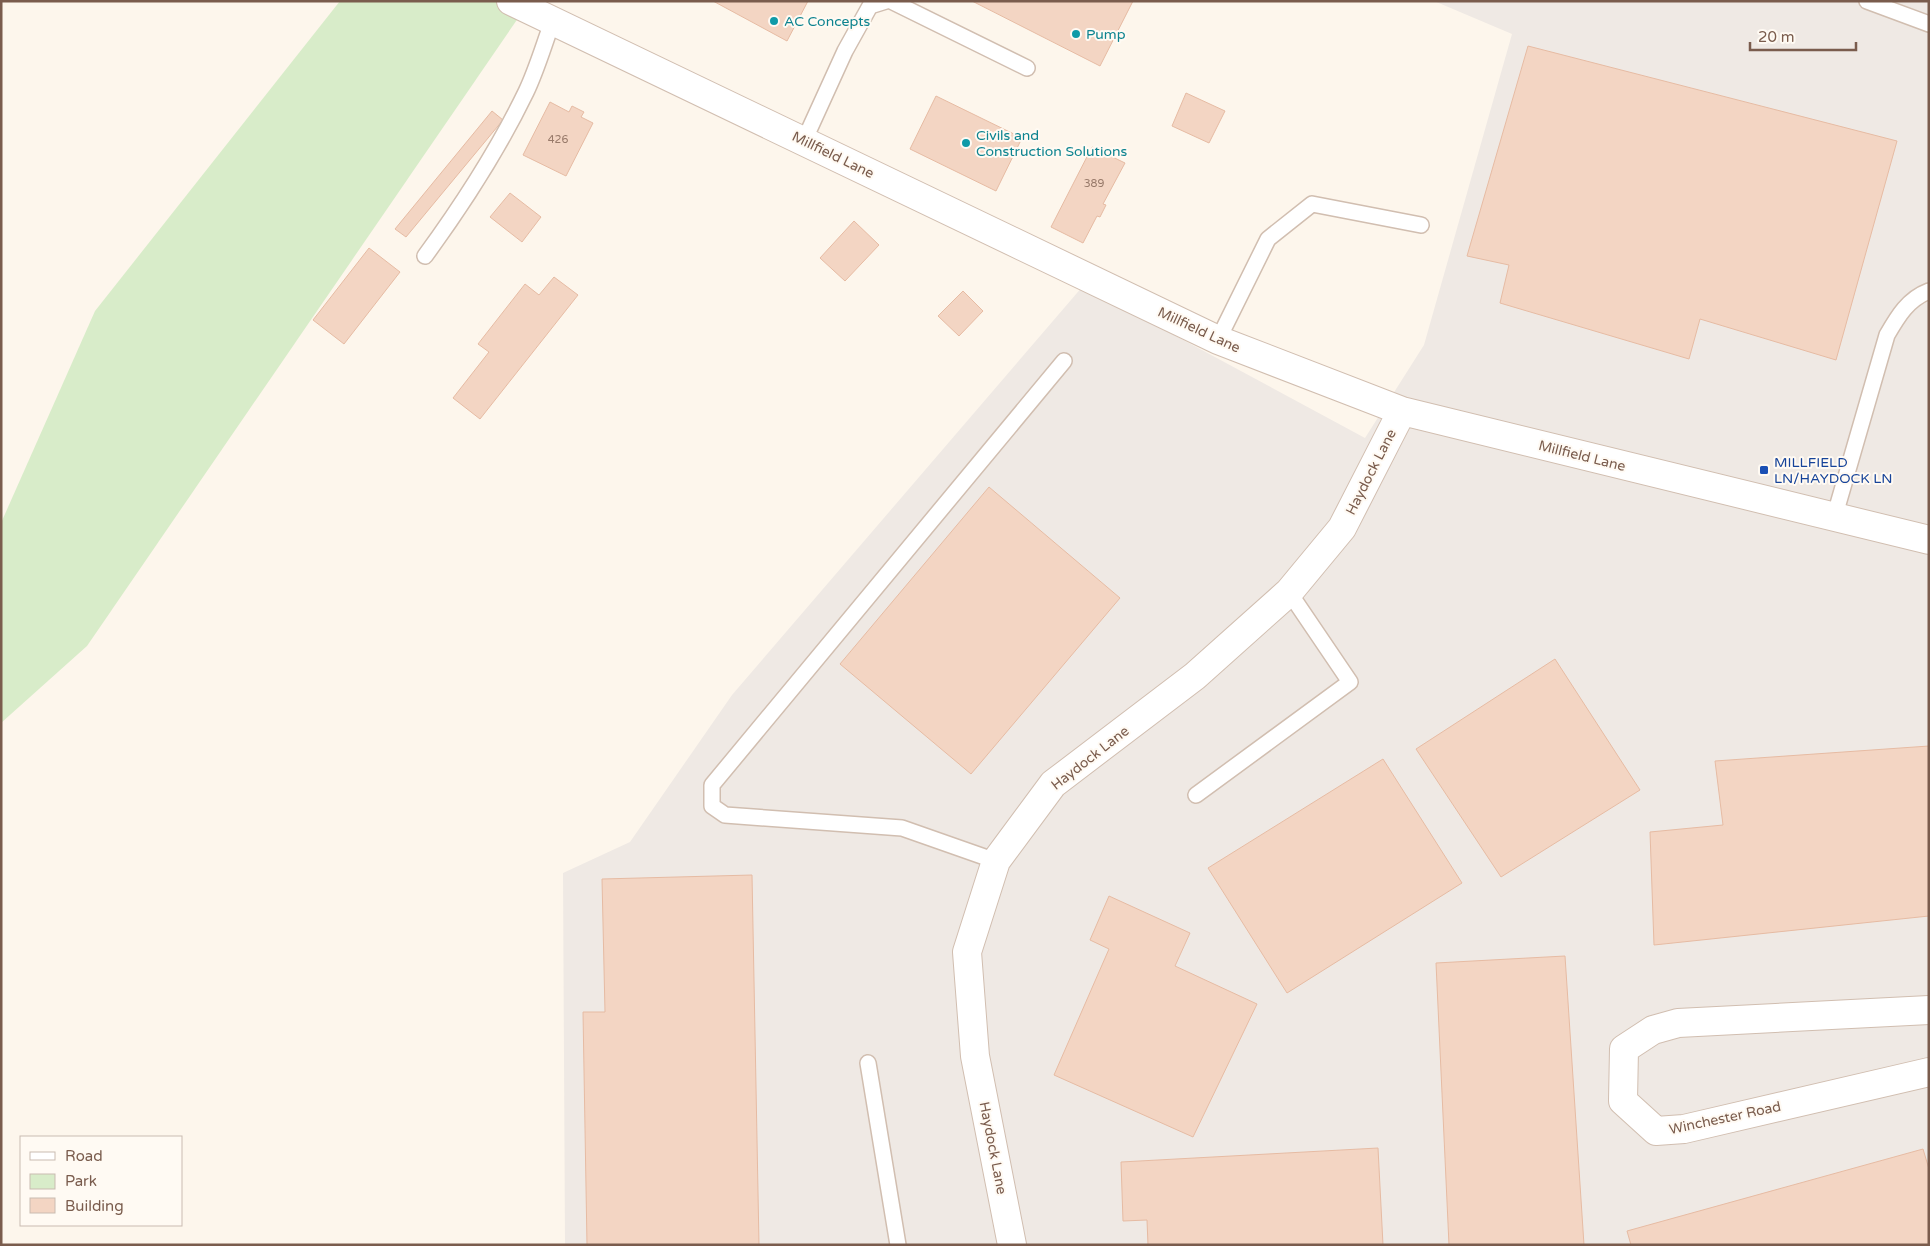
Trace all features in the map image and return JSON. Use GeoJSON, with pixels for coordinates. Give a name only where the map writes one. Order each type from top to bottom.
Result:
{"type":"FeatureCollection","features":[{"type":"Feature","properties":{"kind":"street","name":"Millfield Lane"},"geometry":{"type":"LineString","coordinates":[[512,1],[1218,340],[1402,411],[1929,540]]}},
{"type":"Feature","properties":{"kind":"street","name":"Haydock Lane"},"geometry":{"type":"LineString","coordinates":[[1012,1245],[975,1056],[967,952],[996,861],[1053,784],[1195,676],[1288,592],[1342,528],[1402,411]]}},
{"type":"Feature","properties":{"kind":"street","name":"Winchester Road"},"geometry":{"type":"LineString","coordinates":[[1929,1010],[1678,1024],[1653,1030],[1624,1050],[1623,1101],[1656,1131],[1684,1129],[1929,1072]]}},
{"type":"Feature","properties":{"kind":"lane"},"geometry":{"type":"LineString","coordinates":[[804,141],[845,51],[870,6],[886,1]]}},
{"type":"Feature","properties":{"kind":"lane"},"geometry":{"type":"LineString","coordinates":[[891,1],[1027,68]]}},
{"type":"Feature","properties":{"kind":"lane"},"geometry":{"type":"LineString","coordinates":[[1866,1],[1929,24]]}},
{"type":"Feature","properties":{"kind":"lane"},"geometry":{"type":"LineString","coordinates":[[425,256],[464,204],[494,154],[527,90],[553,20]]}},
{"type":"Feature","properties":{"kind":"lane"},"geometry":{"type":"LineString","coordinates":[[1218,340],[1268,238],[1312,204],[1421,225]]}},
{"type":"Feature","properties":{"kind":"lane"},"geometry":{"type":"LineString","coordinates":[[1834,518],[1887,335],[1900,312],[1917,295],[1929,291]]}},
{"type":"Feature","properties":{"kind":"lane"},"geometry":{"type":"LineString","coordinates":[[996,861],[902,828],[725,815],[712,806],[712,786],[1064,361]]}},
{"type":"Feature","properties":{"kind":"lane"},"geometry":{"type":"LineString","coordinates":[[1196,795],[1350,682],[1288,592]]}},
{"type":"Feature","properties":{"kind":"lane"},"geometry":{"type":"LineString","coordinates":[[868,1063],[898,1245]]}},
{"type":"Feature","properties":{"kind":"shaded area"},"geometry":{"type":"Polygon","coordinates":[[[1434,1],[1929,1],[1929,1245],[565,1245],[563,873],[630,842],[732,695],[1083,286],[1365,438],[1424,345],[1512,34],[1434,1]]]}},
{"type":"Feature","properties":{"kind":"green space"},"geometry":{"type":"Polygon","coordinates":[[[340,1],[503,1],[523,11],[87,646],[1,723],[1,523],[95,311],[340,1]]]}},
{"type":"Feature","properties":{"kind":"building","name":"AC Concepts"},"geometry":{"type":"Polygon","coordinates":[[[713,1],[808,1],[787,41],[713,1]]]}},
{"type":"Feature","properties":{"kind":"building","name":"Pump"},"geometry":{"type":"Polygon","coordinates":[[[972,1],[1133,1],[1100,66],[972,1]]]}},
{"type":"Feature","properties":{"kind":"building"},"geometry":{"type":"Polygon","coordinates":[[[1528,46],[1897,141],[1836,360],[1700,319],[1689,359],[1500,303],[1509,265],[1467,256],[1528,46]]]}},
{"type":"Feature","properties":{"kind":"building"},"geometry":{"type":"Polygon","coordinates":[[[1186,93],[1225,111],[1209,143],[1172,126],[1186,93]]]}},
{"type":"Feature","properties":{"kind":"building","name":"Civils and Construction Solutions"},"geometry":{"type":"Polygon","coordinates":[[[936,96],[1022,138],[996,191],[910,149],[936,96]]]}},
{"type":"Feature","properties":{"kind":"building"},"geometry":{"type":"Polygon","coordinates":[[[550,102],[569,112],[572,106],[584,112],[581,117],[593,123],[566,176],[523,155],[550,102]]]}},
{"type":"Feature","properties":{"kind":"building"},"geometry":{"type":"Polygon","coordinates":[[[492,111],[503,120],[406,237],[395,229],[492,111]]]}},
{"type":"Feature","properties":{"kind":"building"},"geometry":{"type":"Polygon","coordinates":[[[1092,147],[1125,163],[1103,204],[1106,205],[1100,217],[1097,216],[1083,243],[1051,227],[1092,147]]]}},
{"type":"Feature","properties":{"kind":"building"},"geometry":{"type":"Polygon","coordinates":[[[510,193],[541,217],[522,242],[490,217],[510,193]]]}},
{"type":"Feature","properties":{"kind":"building"},"geometry":{"type":"Polygon","coordinates":[[[854,221],[879,245],[845,281],[820,258],[854,221]]]}},
{"type":"Feature","properties":{"kind":"building"},"geometry":{"type":"Polygon","coordinates":[[[369,248],[400,272],[344,344],[313,320],[369,248]]]}},
{"type":"Feature","properties":{"kind":"building"},"geometry":{"type":"Polygon","coordinates":[[[554,277],[578,295],[480,419],[453,398],[489,352],[478,344],[525,284],[539,295],[554,277]]]}},
{"type":"Feature","properties":{"kind":"building"},"geometry":{"type":"Polygon","coordinates":[[[963,291],[983,311],[959,336],[938,316],[963,291]]]}},
{"type":"Feature","properties":{"kind":"building"},"geometry":{"type":"Polygon","coordinates":[[[989,487],[1120,598],[971,774],[840,664],[989,487]]]}},
{"type":"Feature","properties":{"kind":"building"},"geometry":{"type":"Polygon","coordinates":[[[1555,659],[1640,790],[1501,877],[1416,749],[1555,659]]]}},
{"type":"Feature","properties":{"kind":"building"},"geometry":{"type":"Polygon","coordinates":[[[1929,746],[1929,916],[1654,945],[1650,832],[1723,825],[1715,761],[1929,746]]]}},
{"type":"Feature","properties":{"kind":"building"},"geometry":{"type":"Polygon","coordinates":[[[1383,759],[1462,883],[1287,993],[1208,868],[1383,759]]]}},
{"type":"Feature","properties":{"kind":"building"},"geometry":{"type":"Polygon","coordinates":[[[752,875],[759,1245],[587,1245],[583,1012],[605,1012],[602,879],[752,875]]]}},
{"type":"Feature","properties":{"kind":"building"},"geometry":{"type":"Polygon","coordinates":[[[1109,896],[1190,933],[1175,966],[1257,1004],[1193,1137],[1054,1075],[1109,949],[1090,940],[1109,896]]]}},
{"type":"Feature","properties":{"kind":"building"},"geometry":{"type":"Polygon","coordinates":[[[1565,956],[1584,1245],[1449,1245],[1436,963],[1565,956]]]}},
{"type":"Feature","properties":{"kind":"building"},"geometry":{"type":"Polygon","coordinates":[[[1378,1148],[1383,1245],[1148,1245],[1147,1220],[1123,1221],[1121,1162],[1378,1148]]]}},
{"type":"Feature","properties":{"kind":"building"},"geometry":{"type":"Polygon","coordinates":[[[1923,1149],[1929,1169],[1929,1245],[1631,1245],[1627,1231],[1923,1149]]]}},
{"type":"Feature","properties":{"kind":"place","name":"AC Concepts"},"geometry":{"type":"Point","coordinates":[774,21]}},
{"type":"Feature","properties":{"kind":"place","name":"Pump"},"geometry":{"type":"Point","coordinates":[1076,34]}},
{"type":"Feature","properties":{"kind":"place","name":"Civils and Construction Solutions"},"geometry":{"type":"Point","coordinates":[966,143]}},
{"type":"Feature","properties":{"kind":"place","name":"MILLFIELD LN/HAYDOCK LN"},"geometry":{"type":"Point","coordinates":[1764,470]}}]}
